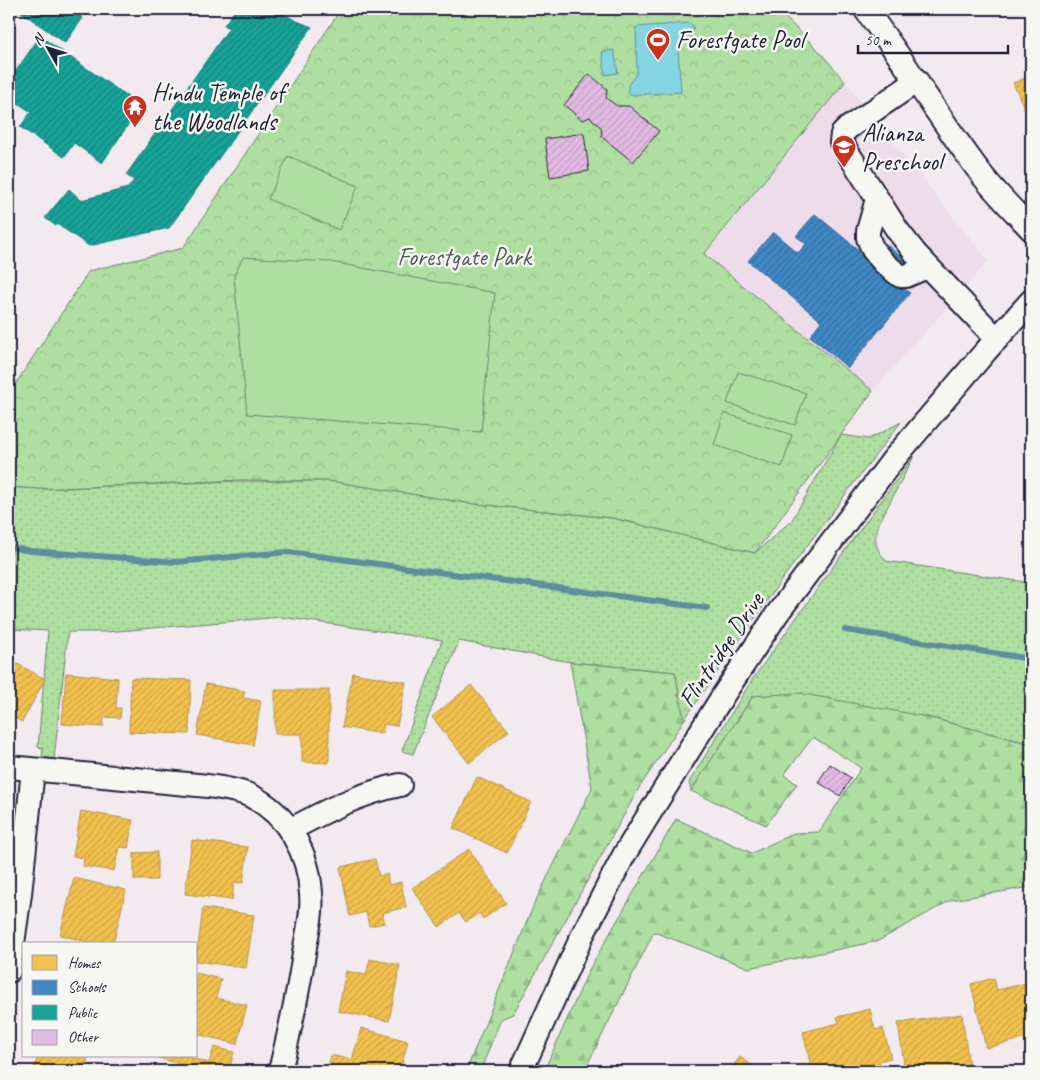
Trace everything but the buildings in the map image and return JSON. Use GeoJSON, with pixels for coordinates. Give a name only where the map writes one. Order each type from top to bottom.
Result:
{"type":"FeatureCollection","features":[{"type":"Feature","properties":{"kind":"street"},"geometry":{"type":"LineString","coordinates":[[865,9],[983,177],[1031,229]]}},
{"type":"Feature","properties":{"kind":"street"},"geometry":{"type":"LineString","coordinates":[[917,81],[848,128],[842,134],[842,145],[906,242],[927,267],[996,339]]}},
{"type":"Feature","properties":{"kind":"street"},"geometry":{"type":"LineString","coordinates":[[877,199],[868,231],[868,238],[873,250],[884,263],[900,276],[906,276],[927,267]]}},
{"type":"Feature","properties":{"kind":"street","name":"Flintridge Drive"},"geometry":{"type":"LineString","coordinates":[[521,1071],[583,934],[624,856],[724,694],[777,614],[922,424],[1031,302]]}},
{"type":"Feature","properties":{"kind":"street"},"geometry":{"type":"LineString","coordinates":[[9,767],[227,789],[248,795],[265,804],[280,817],[290,830],[304,858],[312,895],[311,914],[298,994],[280,1071]]}},
{"type":"Feature","properties":{"kind":"street"},"geometry":{"type":"LineString","coordinates":[[9,971],[20,894],[33,770]]}},
{"type":"Feature","properties":{"kind":"street"},"geometry":{"type":"LineString","coordinates":[[290,830],[339,805],[377,790],[400,785]]}},
{"type":"Feature","properties":{"kind":"shaded area","name":"Alianza Preschool"},"geometry":{"type":"Polygon","coordinates":[[[845,82],[988,261],[873,391],[704,254],[845,82]]]}},
{"type":"Feature","properties":{"kind":"green space","name":"Forestgate Park"},"geometry":{"type":"Polygon","coordinates":[[[341,9],[777,9],[822,54],[845,82],[704,254],[873,391],[755,553],[613,518],[467,503],[330,481],[242,480],[39,489],[9,487],[9,394],[89,271],[183,248],[341,9]]]}},
{"type":"Feature","properties":{"kind":"green space"},"geometry":{"type":"Polygon","coordinates":[[[288,156],[358,186],[339,230],[268,199],[288,156]]]}},
{"type":"Feature","properties":{"kind":"green space"},"geometry":{"type":"Polygon","coordinates":[[[243,257],[331,262],[495,293],[481,432],[247,414],[234,276],[243,257]]]}},
{"type":"Feature","properties":{"kind":"green space"},"geometry":{"type":"Polygon","coordinates":[[[738,372],[806,393],[795,425],[727,403],[738,372]]]}},
{"type":"Feature","properties":{"kind":"green space"},"geometry":{"type":"Polygon","coordinates":[[[724,413],[792,435],[782,467],[714,445],[724,413]]]}},
{"type":"Feature","properties":{"kind":"green space"},"geometry":{"type":"Polygon","coordinates":[[[901,422],[780,582],[684,720],[675,672],[570,662],[459,641],[413,754],[402,751],[442,640],[281,617],[106,632],[68,632],[54,759],[42,758],[43,748],[38,747],[48,631],[9,629],[9,487],[42,489],[234,481],[330,481],[467,503],[613,518],[755,553],[792,520],[841,435],[869,439],[901,422]]]}},
{"type":"Feature","properties":{"kind":"green space"},"geometry":{"type":"Polygon","coordinates":[[[914,456],[879,523],[876,543],[879,552],[886,561],[1031,583],[1031,744],[927,717],[753,696],[691,791],[689,782],[752,680],[914,456]]]}},
{"type":"Feature","properties":{"kind":"green space"},"geometry":{"type":"Polygon","coordinates":[[[570,662],[675,672],[684,720],[639,788],[513,1014],[501,1019],[483,1064],[485,1071],[466,1071],[535,902],[592,788],[570,662]]]}},
{"type":"Feature","properties":{"kind":"green space"},"geometry":{"type":"Polygon","coordinates":[[[799,693],[927,717],[1031,744],[1031,887],[951,900],[878,941],[749,968],[654,932],[584,1071],[544,1071],[590,968],[676,819],[752,853],[794,833],[819,832],[861,768],[813,737],[784,775],[797,784],[766,825],[691,791],[753,696],[799,693]]]}},
{"type":"Feature","properties":{"kind":"water","name":"Forestgate Pool"},"geometry":{"type":"Polygon","coordinates":[[[689,23],[693,26],[693,33],[678,50],[681,92],[632,95],[628,92],[628,85],[637,73],[636,27],[689,23]]]}},
{"type":"Feature","properties":{"kind":"water"},"geometry":{"type":"Polygon","coordinates":[[[614,50],[618,73],[605,75],[602,52],[614,50]]]}},
{"type":"Feature","properties":{"kind":"waterway"},"geometry":{"type":"LineString","coordinates":[[9,547],[31,551],[177,562],[288,552],[707,608]]}},
{"type":"Feature","properties":{"kind":"waterway"},"geometry":{"type":"LineString","coordinates":[[845,630],[1031,659]]}},
{"type":"Feature","properties":{"kind":"place","name":"Forestgate Pool"},"geometry":{"type":"Point","coordinates":[658,61]}},
{"type":"Feature","properties":{"kind":"place","name":"Hindu Temple of the Woodlands"},"geometry":{"type":"Point","coordinates":[135,128]}},
{"type":"Feature","properties":{"kind":"place","name":"Alianza Preschool"},"geometry":{"type":"Point","coordinates":[844,168]}}]}
